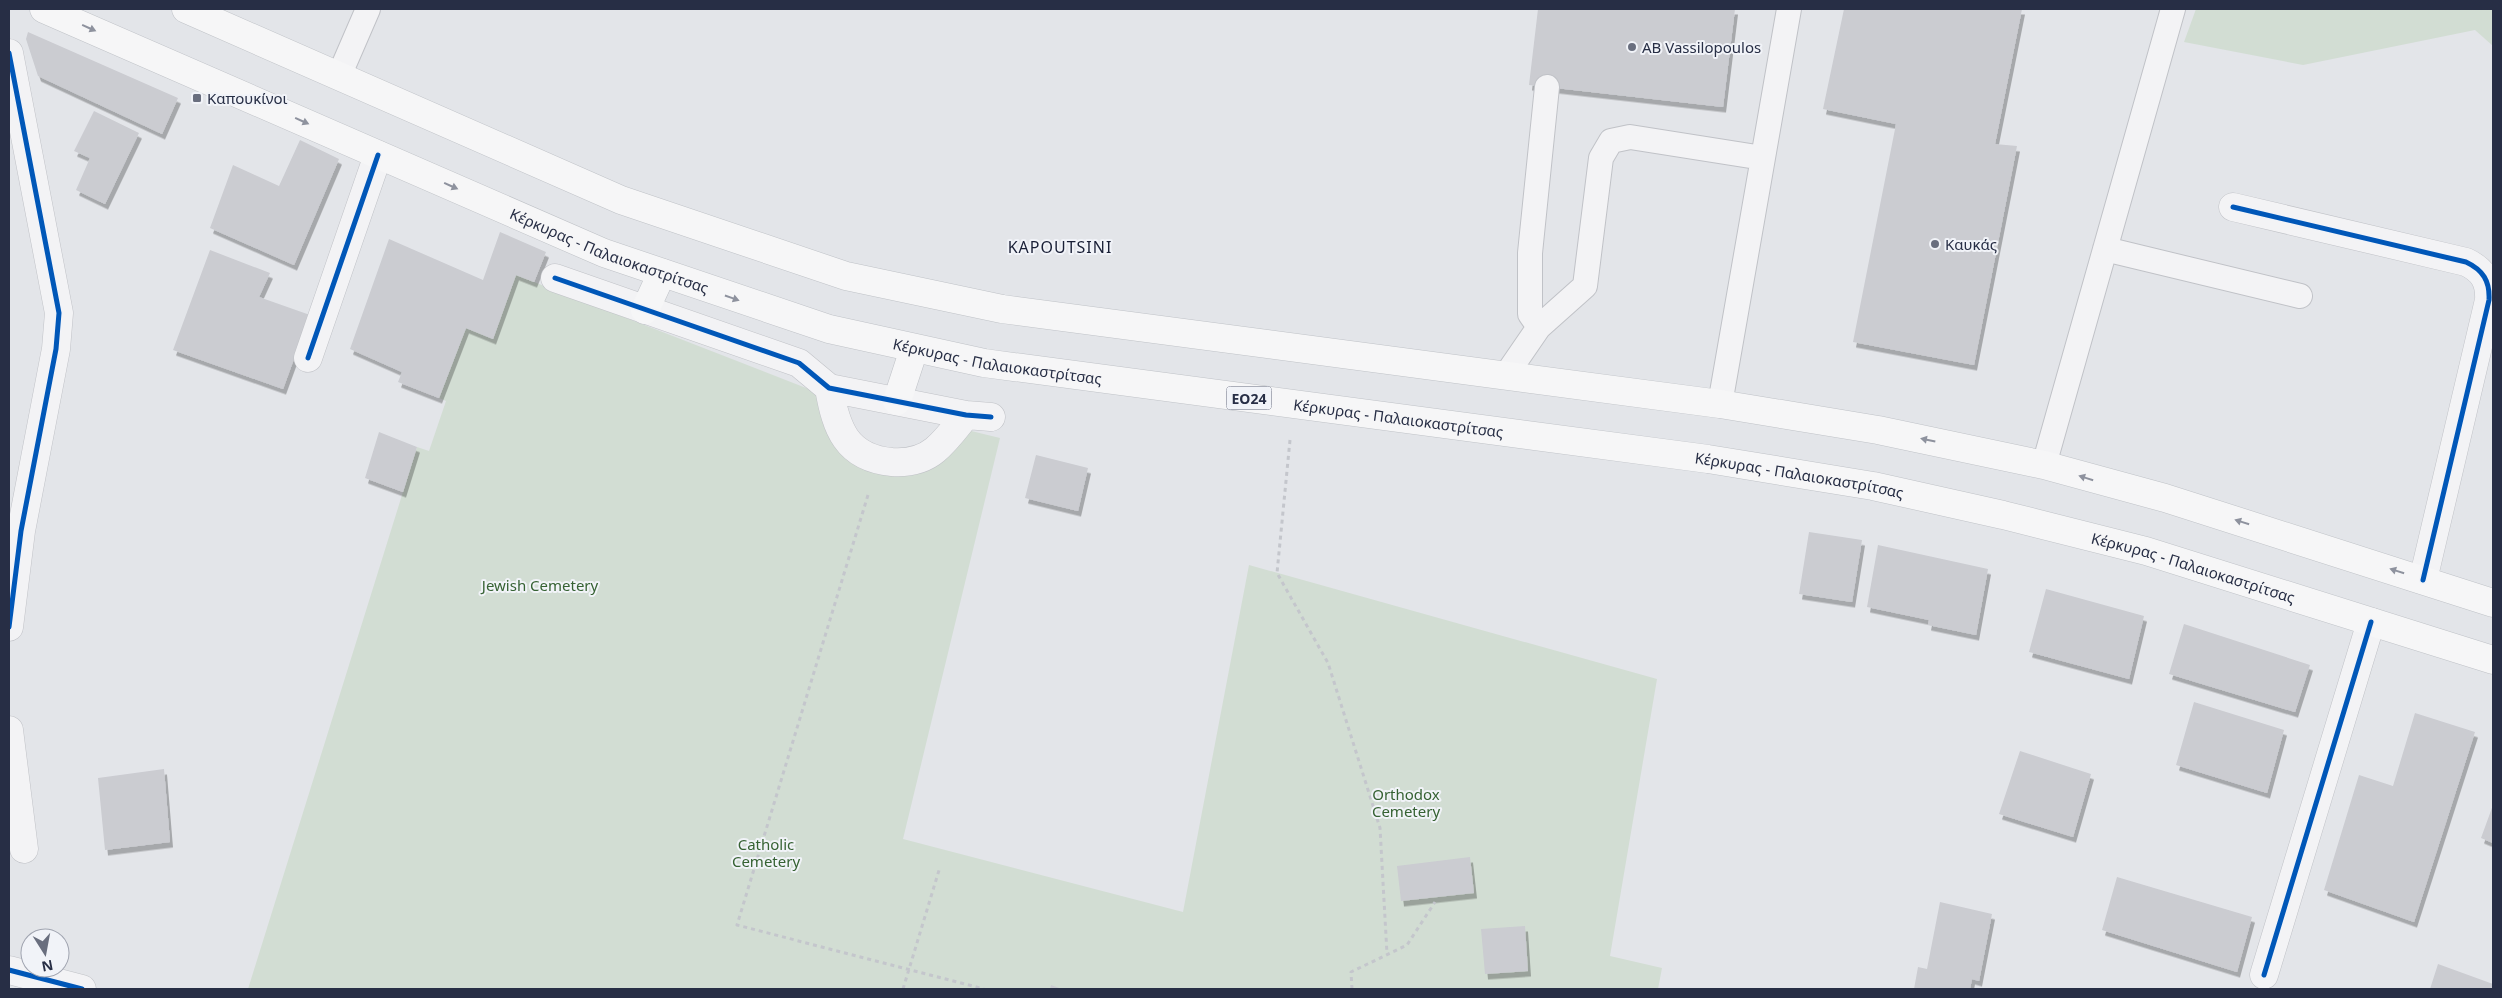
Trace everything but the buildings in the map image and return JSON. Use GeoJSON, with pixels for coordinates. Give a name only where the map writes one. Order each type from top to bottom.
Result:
{"type":"FeatureCollection","features":[{"type":"Feature","properties":{"kind":"main road","name":"Κέρκυρας - Παλαιοκαστρίτσας"},"geometry":{"type":"LineString","coordinates":[[44,9],[604,253],[829,330],[984,363],[1698,458],[1873,486],[2003,514],[2146,551],[2493,660]]}},
{"type":"Feature","properties":{"kind":"main road"},"geometry":{"type":"LineString","coordinates":[[186,9],[621,200],[776,254],[846,276],[1002,309],[1720,404],[1878,430],[2044,465],[2165,498],[2493,602]]}},
{"type":"Feature","properties":{"kind":"main road"},"geometry":{"type":"LineString","coordinates":[[645,310],[662,273]]}},
{"type":"Feature","properties":{"kind":"main road"},"geometry":{"type":"LineString","coordinates":[[897,402],[914,349]]}},
{"type":"Feature","properties":{"kind":"street"},"geometry":{"type":"LineString","coordinates":[[9,53],[58,313],[56,350],[11,590],[9,627]]}},
{"type":"Feature","properties":{"kind":"street"},"geometry":{"type":"LineString","coordinates":[[308,358],[378,155]]}},
{"type":"Feature","properties":{"kind":"street"},"geometry":{"type":"LineString","coordinates":[[2233,207],[2466,262],[2477,267],[2485,276],[2490,288],[2489,300],[2423,580]]}},
{"type":"Feature","properties":{"kind":"street"},"geometry":{"type":"LineString","coordinates":[[555,278],[799,363],[829,388],[978,416],[936,450],[921,459],[905,463],[878,461],[858,452],[844,438],[835,419],[829,388]]}},
{"type":"Feature","properties":{"kind":"street"},"geometry":{"type":"LineString","coordinates":[[2264,976],[2371,622]]}},
{"type":"Feature","properties":{"kind":"street"},"geometry":{"type":"LineString","coordinates":[[9,730],[24,849]]}},
{"type":"Feature","properties":{"kind":"street"},"geometry":{"type":"LineString","coordinates":[[9,970],[82,989]]}},
{"type":"Feature","properties":{"kind":"lane"},"geometry":{"type":"LineString","coordinates":[[339,76],[368,9]]}},
{"type":"Feature","properties":{"kind":"lane"},"geometry":{"type":"LineString","coordinates":[[1720,404],[1789,9]]}},
{"type":"Feature","properties":{"kind":"lane"},"geometry":{"type":"LineString","coordinates":[[2044,465],[2173,9]]}},
{"type":"Feature","properties":{"kind":"lane"},"geometry":{"type":"LineString","coordinates":[[1539,327],[1530,314],[1530,253],[1547,86]]}},
{"type":"Feature","properties":{"kind":"lane"},"geometry":{"type":"LineString","coordinates":[[1506,375],[1539,327],[1585,286],[1601,158],[1611,141],[1630,136],[1763,158]]}},
{"type":"Feature","properties":{"kind":"lane"},"geometry":{"type":"LineString","coordinates":[[2105,249],[2300,296]]}},
{"type":"Feature","properties":{"kind":"path"},"geometry":{"type":"LineString","coordinates":[[1290,437],[1277,573],[1328,663],[1380,828],[1387,954]]}},
{"type":"Feature","properties":{"kind":"path"},"geometry":{"type":"LineString","coordinates":[[878,461],[737,925],[984,989]]}},
{"type":"Feature","properties":{"kind":"path"},"geometry":{"type":"LineString","coordinates":[[903,989],[940,867]]}},
{"type":"Feature","properties":{"kind":"path"},"geometry":{"type":"LineString","coordinates":[[1352,989],[1351,972],[1407,945],[1435,902]]}},
{"type":"Feature","properties":{"kind":"green space"},"geometry":{"type":"Polygon","coordinates":[[[2196,9],[2493,9],[2493,46],[2475,30],[2303,65],[2184,42],[2196,9]]]}},
{"type":"Feature","properties":{"kind":"green space"},"geometry":{"type":"Polygon","coordinates":[[[516,275],[824,395],[886,468],[963,429],[1000,438],[903,839],[1183,912],[1249,565],[1657,679],[1610,956],[1662,968],[1658,989],[248,989],[417,447],[429,451],[446,401],[439,398],[466,328],[493,339],[516,275]]]}},
{"type":"Feature","properties":{"kind":"cycle path"},"geometry":{"type":"LineString","coordinates":[[9,53],[59,313],[56,349],[21,531],[9,627]]}},
{"type":"Feature","properties":{"kind":"cycle path"},"geometry":{"type":"LineString","coordinates":[[308,358],[378,155]]}},
{"type":"Feature","properties":{"kind":"cycle path"},"geometry":{"type":"LineString","coordinates":[[2233,207],[2466,262],[2477,269],[2487,282],[2489,300],[2423,580]]}},
{"type":"Feature","properties":{"kind":"cycle path"},"geometry":{"type":"LineString","coordinates":[[555,278],[799,363],[829,388],[966,415],[991,417]]}},
{"type":"Feature","properties":{"kind":"cycle path"},"geometry":{"type":"LineString","coordinates":[[2264,975],[2371,622]]}},
{"type":"Feature","properties":{"kind":"cycle path"},"geometry":{"type":"LineString","coordinates":[[9,970],[82,989]]}},
{"type":"Feature","properties":{"kind":"place","name":"AB Vassilopoulos"},"geometry":{"type":"Point","coordinates":[1632,47]}},
{"type":"Feature","properties":{"kind":"place","name":"Καπουκίνοι"},"geometry":{"type":"Point","coordinates":[197,98]}},
{"type":"Feature","properties":{"kind":"place","name":"Καυκάς"},"geometry":{"type":"Point","coordinates":[1935,244]}},
{"type":"Feature","properties":{"kind":"district","name":"KAPOUTSINI"},"geometry":{"type":"Point","coordinates":[1060,247]}},
{"type":"Feature","properties":{"kind":"park label","name":"Jewish Cemetery"},"geometry":{"type":"Point","coordinates":[540,585]}},
{"type":"Feature","properties":{"kind":"park label","name":"Orthodox Cemetery"},"geometry":{"type":"Point","coordinates":[1406,802]}},
{"type":"Feature","properties":{"kind":"park label","name":"Catholic Cemetery"},"geometry":{"type":"Point","coordinates":[766,852]}}]}
